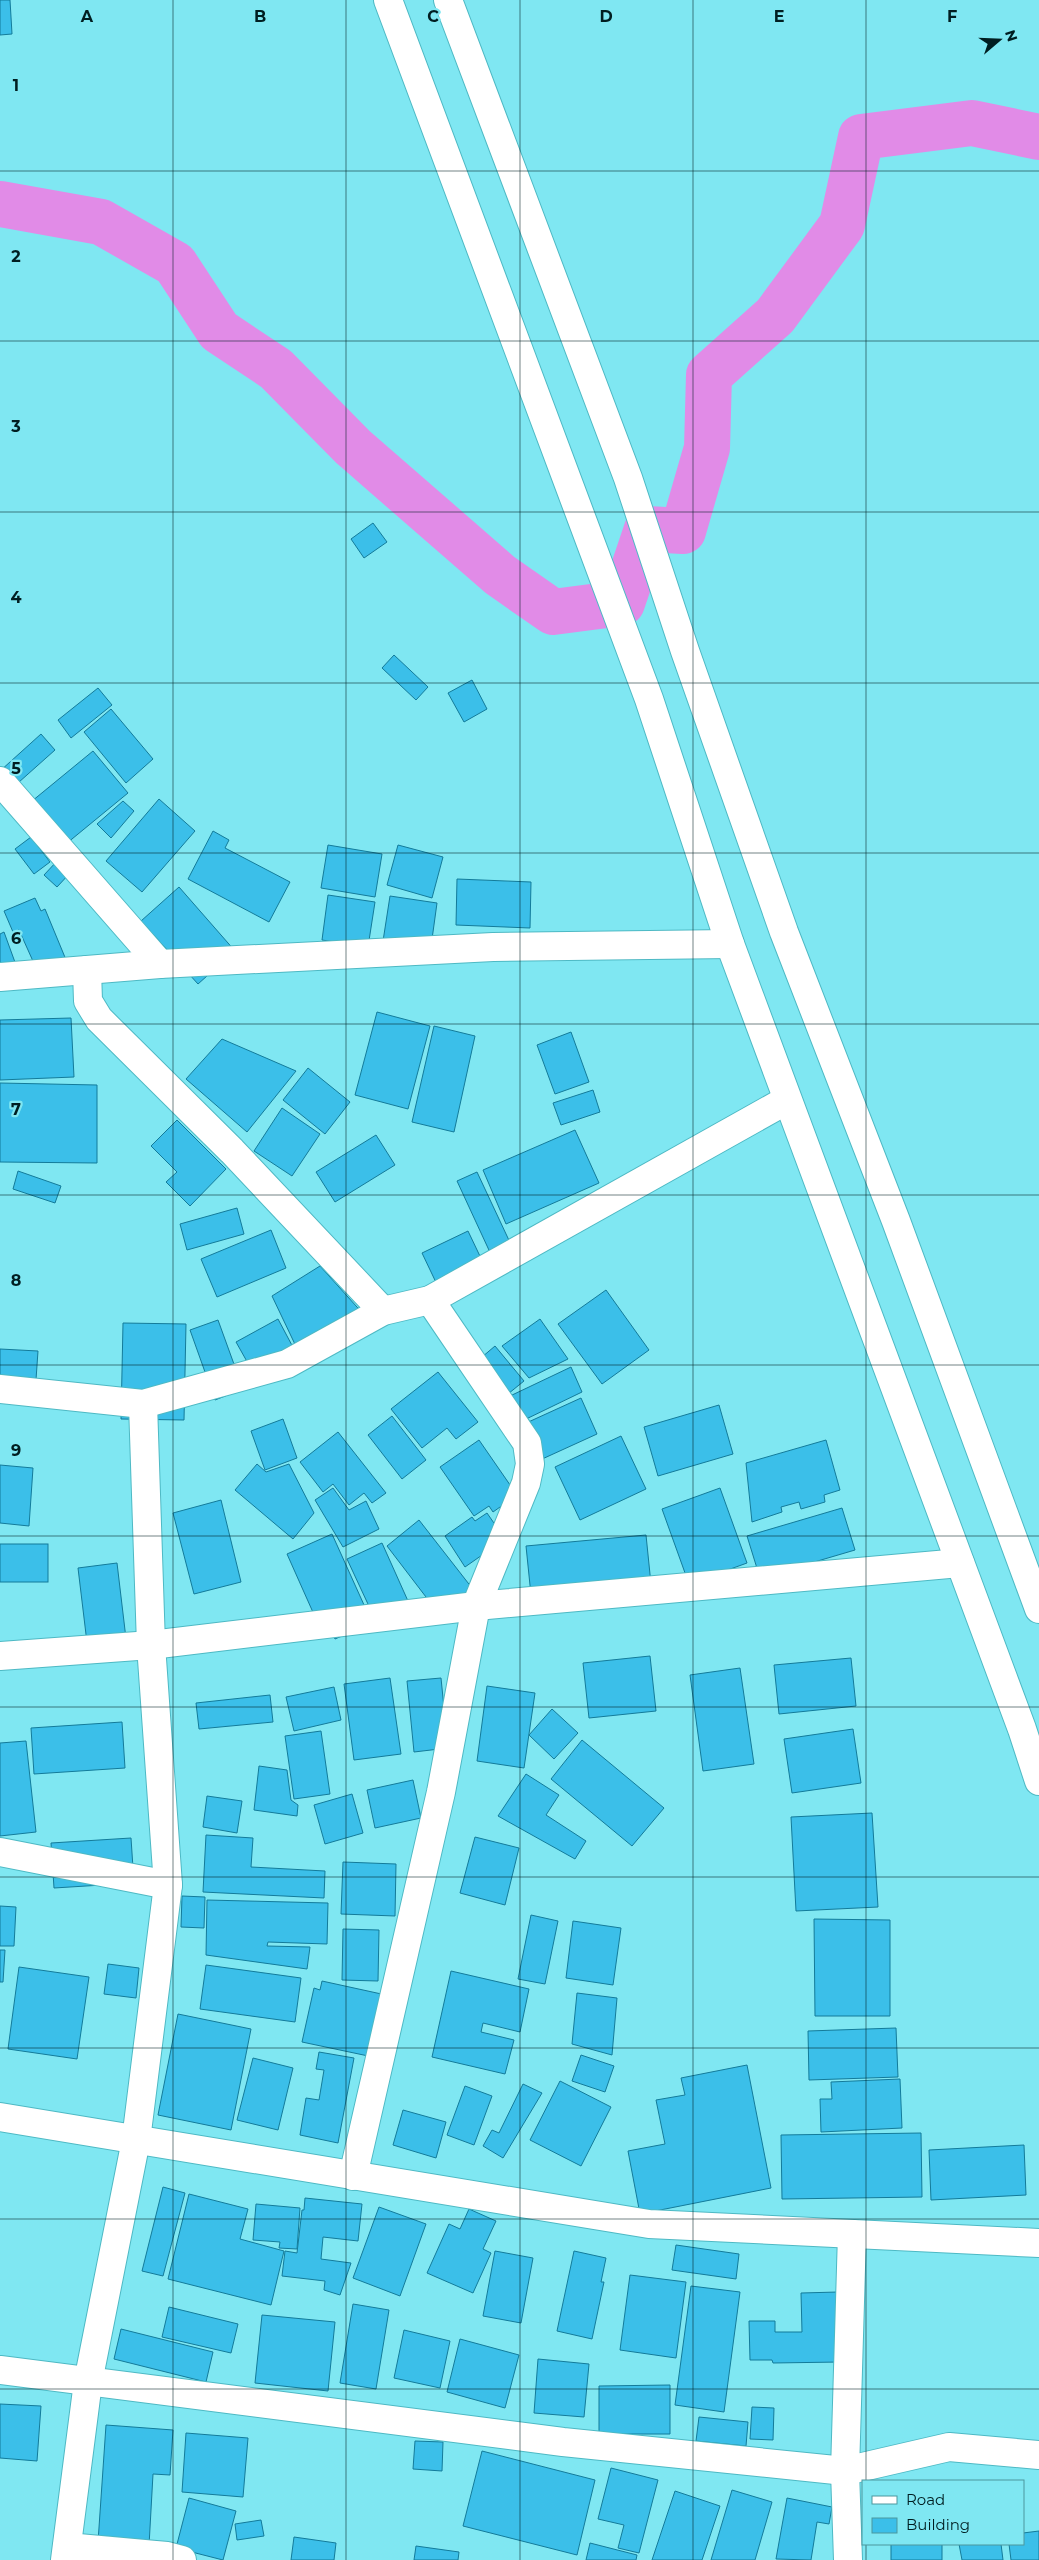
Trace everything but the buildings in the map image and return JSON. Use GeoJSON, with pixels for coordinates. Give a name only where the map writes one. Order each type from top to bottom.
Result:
{"type":"FeatureCollection","features":[{"type":"Feature","properties":{"kind":"main road"},"geometry":{"type":"LineString","coordinates":[[388,0],[649,700],[730,944],[787,1100],[960,1563],[1030,1726],[1039,1781]]}},
{"type":"Feature","properties":{"kind":"main road"},"geometry":{"type":"LineString","coordinates":[[448,0],[628,478],[685,651],[784,932],[896,1221],[1039,1609]]}},
{"type":"Feature","properties":{"kind":"main road"},"geometry":{"type":"LineString","coordinates":[[0,781],[160,964]]}},
{"type":"Feature","properties":{"kind":"main road"},"geometry":{"type":"LineString","coordinates":[[0,977],[160,964],[493,947],[730,944]]}},
{"type":"Feature","properties":{"kind":"main road"},"geometry":{"type":"LineString","coordinates":[[87,970],[88,1001],[100,1019],[232,1151],[383,1311]]}},
{"type":"Feature","properties":{"kind":"main road"},"geometry":{"type":"LineString","coordinates":[[0,1389],[143,1404],[287,1364],[383,1311],[430,1300],[787,1100]]}},
{"type":"Feature","properties":{"kind":"main road"},"geometry":{"type":"LineString","coordinates":[[353,2176],[441,1792],[476,1606],[526,1483],[530,1464],[527,1443],[430,1300]]}},
{"type":"Feature","properties":{"kind":"main road"},"geometry":{"type":"LineString","coordinates":[[143,1404],[151,1645],[168,1885],[136,2140],[88,2382],[66,2553],[167,2556],[182,2560]]}},
{"type":"Feature","properties":{"kind":"main road"},"geometry":{"type":"LineString","coordinates":[[0,1656],[151,1645],[476,1606],[960,1563]]}},
{"type":"Feature","properties":{"kind":"main road"},"geometry":{"type":"LineString","coordinates":[[0,1852],[168,1885]]}},
{"type":"Feature","properties":{"kind":"main road"},"geometry":{"type":"LineString","coordinates":[[0,2117],[649,2224],[1039,2243]]}},
{"type":"Feature","properties":{"kind":"main road"},"geometry":{"type":"LineString","coordinates":[[848,2560],[845,2471],[852,2234]]}},
{"type":"Feature","properties":{"kind":"main road"},"geometry":{"type":"LineString","coordinates":[[0,2370],[562,2442],[845,2471],[949,2447],[1039,2455]]}},
{"type":"Feature","properties":{"kind":"waterway"},"geometry":{"type":"LineString","coordinates":[[0,204],[101,222],[175,264],[219,331],[276,369],[353,447],[500,575],[553,612],[622,603],[647,529],[683,531],[707,448],[709,375],[775,316],[842,225],[861,137],[972,123],[1039,137]]}}]}
